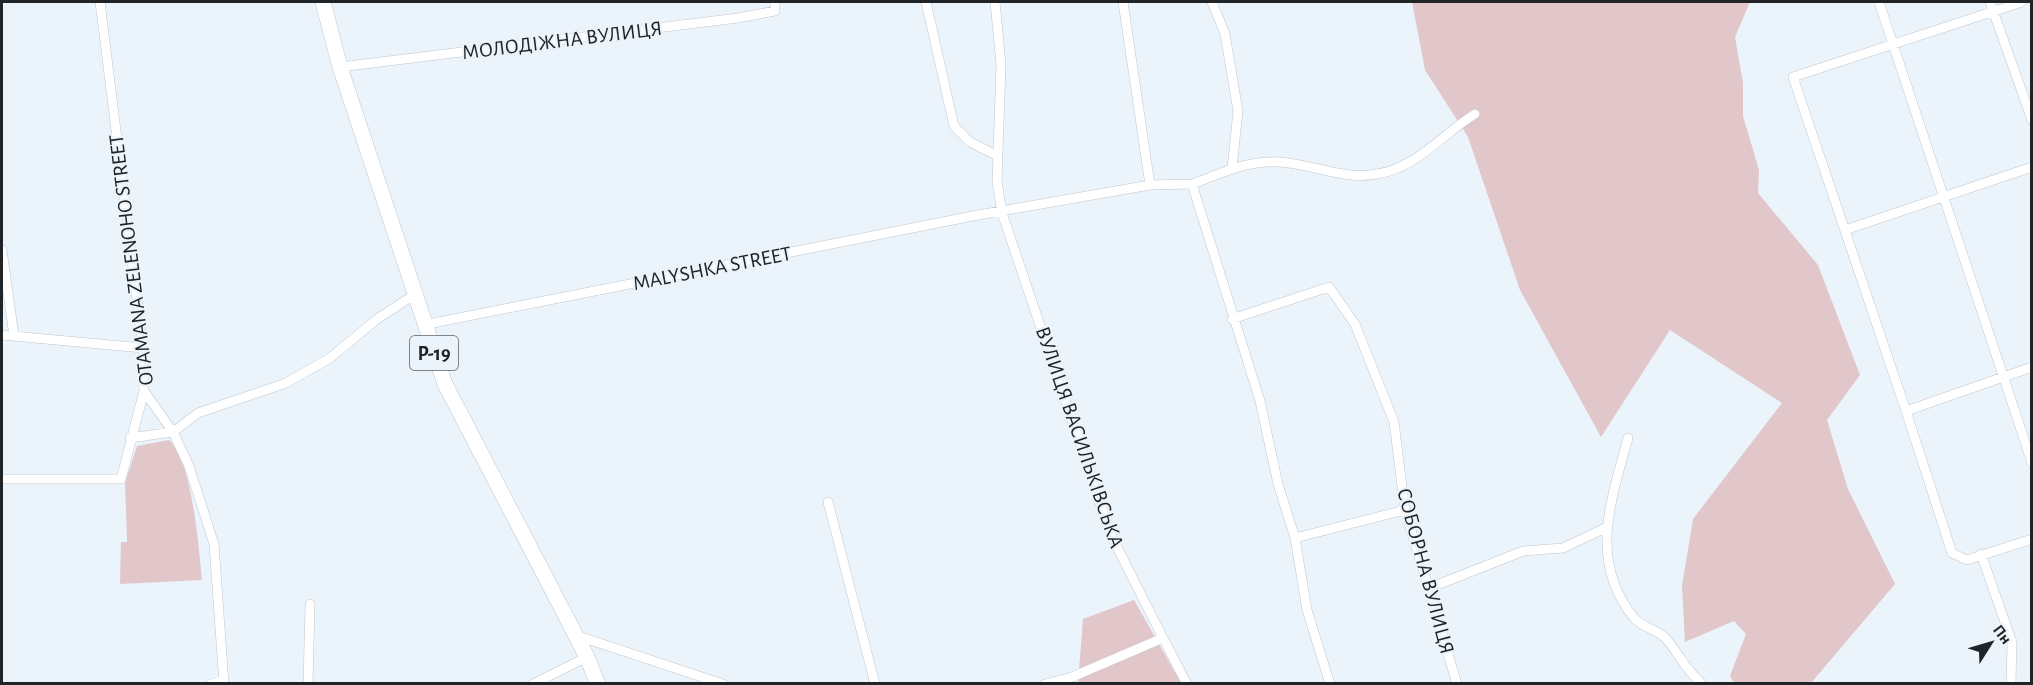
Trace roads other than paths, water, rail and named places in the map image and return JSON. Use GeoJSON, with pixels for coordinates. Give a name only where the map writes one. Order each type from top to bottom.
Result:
{"type":"FeatureCollection","features":[{"type":"Feature","properties":{"kind":"main road","name":"Р-19"},"geometry":{"type":"LineString","coordinates":[[323,2],[340,66],[423,325],[445,384],[587,657],[598,684]]}},
{"type":"Feature","properties":{"kind":"street","name":"OTAMANA ZELENOHO STREET"},"geometry":{"type":"LineString","coordinates":[[100,2],[143,348],[144,391],[173,432],[189,466],[214,544],[224,682]]}},
{"type":"Feature","properties":{"kind":"street","name":"МОЛОДІЖНА ВУЛИЦЯ"},"geometry":{"type":"LineString","coordinates":[[340,66],[738,18],[775,11],[775,2]]}},
{"type":"Feature","properties":{"kind":"street"},"geometry":{"type":"LineString","coordinates":[[926,2],[954,126],[970,142],[998,156]]}},
{"type":"Feature","properties":{"kind":"street","name":"ВУЛИЦЯ ВАСИЛЬКІВСЬКА"},"geometry":{"type":"LineString","coordinates":[[995,2],[1001,64],[997,181],[1002,213],[1111,535],[1187,684]]}},
{"type":"Feature","properties":{"kind":"street"},"geometry":{"type":"LineString","coordinates":[[1123,2],[1150,185]]}},
{"type":"Feature","properties":{"kind":"street"},"geometry":{"type":"LineString","coordinates":[[1212,2],[1225,34],[1238,111],[1232,168]]}},
{"type":"Feature","properties":{"kind":"street"},"geometry":{"type":"LineString","coordinates":[[1880,2],[2031,463]]}},
{"type":"Feature","properties":{"kind":"street"},"geometry":{"type":"LineString","coordinates":[[2022,2],[1992,6],[1893,44],[1793,77],[1952,553],[1967,560],[2031,540]]}},
{"type":"Feature","properties":{"kind":"street"},"geometry":{"type":"LineString","coordinates":[[1992,6],[2031,120]]}},
{"type":"Feature","properties":{"kind":"street"},"geometry":{"type":"LineString","coordinates":[[1002,213],[1150,185],[1192,184],[1232,168],[1268,162],[1297,165],[1334,174],[1377,175],[1403,167],[1429,150],[1451,129],[1475,114]]}},
{"type":"Feature","properties":{"kind":"street"},"geometry":{"type":"LineString","coordinates":[[1845,230],[2031,167]]}},
{"type":"Feature","properties":{"kind":"street"},"geometry":{"type":"LineString","coordinates":[[1192,184],[1232,319],[1260,401],[1278,484],[1295,538],[1306,610],[1330,684]]}},
{"type":"Feature","properties":{"kind":"street","name":"MALYSHKA STREET"},"geometry":{"type":"LineString","coordinates":[[423,325],[978,215],[1002,213]]}},
{"type":"Feature","properties":{"kind":"street"},"geometry":{"type":"LineString","coordinates":[[2,250],[14,336]]}},
{"type":"Feature","properties":{"kind":"street","name":"СОБОРНА ВУЛИЦЯ"},"geometry":{"type":"LineString","coordinates":[[1232,319],[1329,287],[1355,324],[1394,422],[1405,510],[1456,684]]}},
{"type":"Feature","properties":{"kind":"street"},"geometry":{"type":"LineString","coordinates":[[130,438],[173,432],[198,413],[286,383],[330,358],[377,319],[414,295]]}},
{"type":"Feature","properties":{"kind":"street"},"geometry":{"type":"LineString","coordinates":[[2,335],[143,348]]}},
{"type":"Feature","properties":{"kind":"street"},"geometry":{"type":"LineString","coordinates":[[1906,411],[2031,368]]}},
{"type":"Feature","properties":{"kind":"street"},"geometry":{"type":"LineString","coordinates":[[2,479],[121,479],[144,391]]}},
{"type":"Feature","properties":{"kind":"street"},"geometry":{"type":"LineString","coordinates":[[1628,438],[1605,528],[1608,561],[1616,590],[1635,620],[1667,639],[1686,670],[1702,684]]}},
{"type":"Feature","properties":{"kind":"street"},"geometry":{"type":"LineString","coordinates":[[828,502],[875,684]]}},
{"type":"Feature","properties":{"kind":"street"},"geometry":{"type":"LineString","coordinates":[[1295,538],[1405,510]]}},
{"type":"Feature","properties":{"kind":"street"},"geometry":{"type":"LineString","coordinates":[[1427,589],[1523,551],[1563,548],[1605,528]]}},
{"type":"Feature","properties":{"kind":"street"},"geometry":{"type":"LineString","coordinates":[[1981,554],[2012,642],[2011,684]]}},
{"type":"Feature","properties":{"kind":"street"},"geometry":{"type":"LineString","coordinates":[[308,684],[310,604]]}},
{"type":"Feature","properties":{"kind":"street"},"geometry":{"type":"LineString","coordinates":[[575,635],[723,684]]}},
{"type":"Feature","properties":{"kind":"street"},"geometry":{"type":"LineString","coordinates":[[1046,684],[1072,676],[1163,638]]}},
{"type":"Feature","properties":{"kind":"street"},"geometry":{"type":"LineString","coordinates":[[533,684],[587,657]]}},
{"type":"Feature","properties":{"kind":"street"},"geometry":{"type":"LineString","coordinates":[[211,684],[224,682]]}}]}
